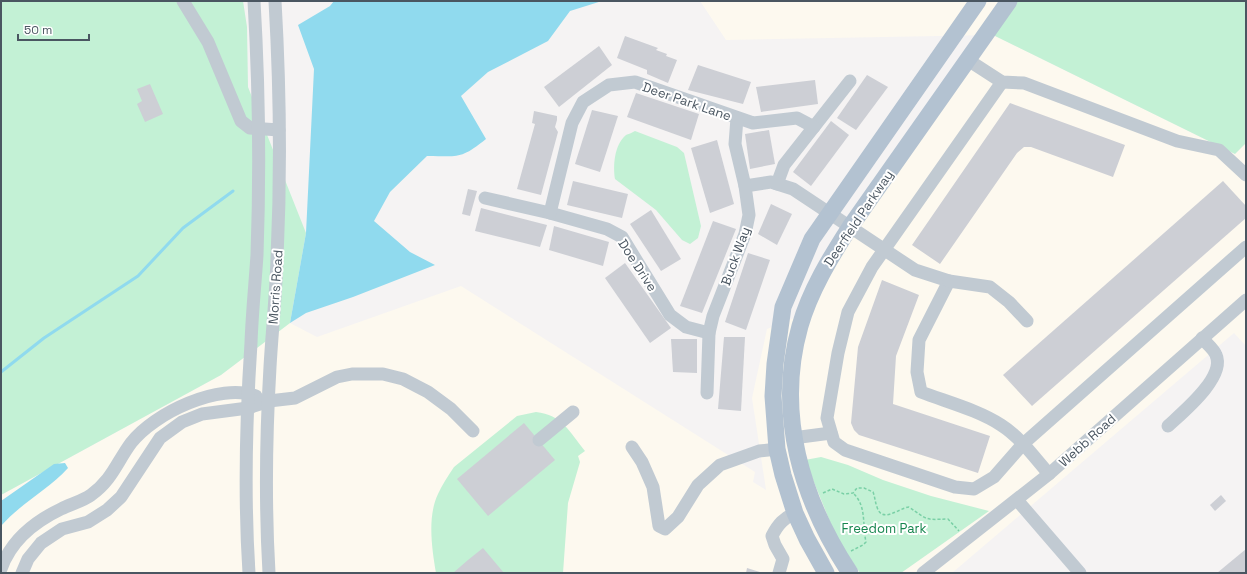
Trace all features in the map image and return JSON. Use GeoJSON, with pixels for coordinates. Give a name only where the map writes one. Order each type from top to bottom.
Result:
{"type":"FeatureCollection","features":[{"type":"Feature","properties":{"kind":"main road","name":"Deerfield Parkway"},"geometry":{"type":"LineString","coordinates":[[826,573],[806,539],[795,513],[784,481],[777,449],[773,396],[775,364],[783,307],[812,239],[978,1]]}},
{"type":"Feature","properties":{"kind":"main road","name":"Deerfield Parkway"},"geometry":{"type":"LineString","coordinates":[[850,573],[826,532],[810,498],[800,469],[793,438],[790,409],[791,381],[793,358],[800,325],[826,266],[850,227],[1009,1]]}},
{"type":"Feature","properties":{"kind":"street"},"geometry":{"type":"LineString","coordinates":[[182,1],[208,42],[241,121],[250,128],[259,130],[280,130]]}},
{"type":"Feature","properties":{"kind":"street","name":"Morris Road"},"geometry":{"type":"LineString","coordinates":[[249,573],[247,527],[248,393],[257,249],[259,130],[254,1]]}},
{"type":"Feature","properties":{"kind":"street","name":"Morris Road"},"geometry":{"type":"LineString","coordinates":[[269,573],[269,401],[278,234],[280,130],[275,1]]}},
{"type":"Feature","properties":{"kind":"street"},"geometry":{"type":"LineString","coordinates":[[968,60],[1002,82],[1024,83],[1177,141],[1219,150],[1246,175]]}},
{"type":"Feature","properties":{"kind":"street"},"geometry":{"type":"LineString","coordinates":[[777,184],[784,165],[850,81]]}},
{"type":"Feature","properties":{"kind":"street","name":"Deer Park Lane"},"geometry":{"type":"LineString","coordinates":[[550,213],[572,123],[584,102],[609,85],[635,82],[753,123],[797,118],[814,127]]}},
{"type":"Feature","properties":{"kind":"street"},"geometry":{"type":"LineString","coordinates":[[1002,82],[884,249],[872,267],[848,312],[838,353],[827,418],[834,442],[846,450],[955,487],[974,489],[994,477],[1023,444],[1246,247]]}},
{"type":"Feature","properties":{"kind":"street","name":"Buck Way"},"geometry":{"type":"LineString","coordinates":[[707,394],[709,333],[713,316],[745,234],[749,214],[745,186],[734,144],[737,118]]}},
{"type":"Feature","properties":{"kind":"street"},"geometry":{"type":"LineString","coordinates":[[745,186],[771,182],[793,189],[915,270],[950,281],[990,287],[1009,302],[1027,321]]}},
{"type":"Feature","properties":{"kind":"street","name":"Doe Drive"},"geometry":{"type":"LineString","coordinates":[[485,198],[550,213],[607,229],[622,237],[670,315],[686,327],[709,333]]}},
{"type":"Feature","properties":{"kind":"street"},"geometry":{"type":"LineString","coordinates":[[950,281],[919,340],[917,372],[921,392],[973,412],[1001,425],[1023,444],[1049,474]]}},
{"type":"Feature","properties":{"kind":"street","name":"Webb Road"},"geometry":{"type":"LineString","coordinates":[[923,573],[968,540],[1049,474],[1246,300]]}},
{"type":"Feature","properties":{"kind":"street"},"geometry":{"type":"LineString","coordinates":[[1168,426],[1206,388],[1218,367],[1216,354],[1202,338]]}},
{"type":"Feature","properties":{"kind":"street"},"geometry":{"type":"LineString","coordinates":[[22,573],[28,559],[41,543],[62,529],[88,522],[107,510],[121,497],[145,458],[160,438],[182,422],[202,414],[248,408],[269,401],[294,398],[337,377],[352,374],[383,374],[403,379],[428,392],[452,409],[473,431]]}},
{"type":"Feature","properties":{"kind":"street"},"geometry":{"type":"LineString","coordinates":[[1,570],[16,541],[32,525],[61,509],[90,496],[106,482],[131,443],[148,425],[173,410],[200,399],[248,393],[269,401]]}},
{"type":"Feature","properties":{"kind":"street"},"geometry":{"type":"LineString","coordinates":[[539,440],[573,412]]}},
{"type":"Feature","properties":{"kind":"street"},"geometry":{"type":"LineString","coordinates":[[793,438],[831,433]]}},
{"type":"Feature","properties":{"kind":"street"},"geometry":{"type":"LineString","coordinates":[[632,446],[642,462],[653,487],[659,526],[665,529],[678,517],[698,486],[720,465],[759,452],[777,449]]}},
{"type":"Feature","properties":{"kind":"street"},"geometry":{"type":"LineString","coordinates":[[1017,500],[1080,573]]}},
{"type":"Feature","properties":{"kind":"street"},"geometry":{"type":"LineString","coordinates":[[779,573],[782,559],[772,536],[780,523],[786,517],[795,513]]}},
{"type":"Feature","properties":{"kind":"path"},"geometry":{"type":"LineString","coordinates":[[854,493],[857,488],[864,488],[872,492],[876,500],[876,506],[880,513],[886,515],[892,514],[901,508],[909,507],[923,518],[930,521],[948,519],[968,540]]}},
{"type":"Feature","properties":{"kind":"path"},"geometry":{"type":"LineString","coordinates":[[810,498],[832,489],[844,494],[854,493]]}},
{"type":"Feature","properties":{"kind":"path"},"geometry":{"type":"LineString","coordinates":[[839,556],[863,545],[866,542],[862,524],[864,510],[860,499],[854,493]]}},
{"type":"Feature","properties":{"kind":"shaded area"},"geometry":{"type":"Polygon","coordinates":[[[700,1],[1014,1],[993,35],[726,40],[700,1]]]}},
{"type":"Feature","properties":{"kind":"shaded area"},"geometry":{"type":"Polygon","coordinates":[[[993,35],[1235,154],[1246,143],[1246,346],[1234,333],[952,573],[1,573],[1,495],[221,375],[290,323],[317,337],[461,286],[755,472],[753,482],[766,490],[752,398],[767,329],[809,312],[839,252],[993,35]]]}},
{"type":"Feature","properties":{"kind":"green space"},"geometry":{"type":"Polygon","coordinates":[[[1,1],[243,1],[247,27],[248,87],[306,233],[290,323],[221,375],[1,495],[1,1]]]}},
{"type":"Feature","properties":{"kind":"green space"},"geometry":{"type":"Polygon","coordinates":[[[1014,1],[1246,1],[1246,143],[1235,154],[993,35],[1014,1]]]}},
{"type":"Feature","properties":{"kind":"green space"},"geometry":{"type":"Polygon","coordinates":[[[635,131],[677,147],[684,153],[701,226],[698,238],[690,244],[682,240],[656,210],[615,179],[614,162],[619,144],[626,135],[635,131]]]}},
{"type":"Feature","properties":{"kind":"green space"},"geometry":{"type":"Polygon","coordinates":[[[536,412],[559,420],[585,451],[578,456],[580,462],[568,503],[563,573],[436,573],[431,523],[435,503],[445,480],[454,467],[517,416],[536,412]]]}},
{"type":"Feature","properties":{"kind":"green space","name":"Freedom Park"},"geometry":{"type":"Polygon","coordinates":[[[821,457],[848,465],[883,480],[931,496],[989,511],[901,573],[860,573],[837,539],[805,460],[821,457]]]}},
{"type":"Feature","properties":{"kind":"water"},"geometry":{"type":"Polygon","coordinates":[[[334,1],[602,1],[570,11],[548,41],[488,72],[461,96],[486,139],[464,154],[452,156],[427,156],[390,192],[374,221],[410,252],[435,265],[353,297],[306,313],[290,323],[306,233],[314,69],[298,25],[330,6],[334,1]]]}},
{"type":"Feature","properties":{"kind":"water"},"geometry":{"type":"Polygon","coordinates":[[[65,463],[68,468],[60,476],[17,510],[1,526],[1,501],[54,464],[65,463]]]}},
{"type":"Feature","properties":{"kind":"building"},"geometry":{"type":"Polygon","coordinates":[[[625,36],[658,48],[656,50],[677,60],[668,83],[647,74],[647,70],[617,58],[625,36]]]}},
{"type":"Feature","properties":{"kind":"building"},"geometry":{"type":"Polygon","coordinates":[[[599,46],[612,65],[559,107],[544,87],[599,46]]]}},
{"type":"Feature","properties":{"kind":"building"},"geometry":{"type":"Polygon","coordinates":[[[698,65],[751,82],[743,104],[688,90],[698,65]]]}},
{"type":"Feature","properties":{"kind":"building"},"geometry":{"type":"Polygon","coordinates":[[[867,75],[888,87],[856,130],[837,118],[867,75]]]}},
{"type":"Feature","properties":{"kind":"building"},"geometry":{"type":"Polygon","coordinates":[[[815,80],[818,104],[761,112],[756,87],[815,80]]]}},
{"type":"Feature","properties":{"kind":"building"},"geometry":{"type":"Polygon","coordinates":[[[150,84],[163,114],[145,122],[137,104],[142,101],[137,89],[150,84]]]}},
{"type":"Feature","properties":{"kind":"building"},"geometry":{"type":"Polygon","coordinates":[[[636,93],[699,114],[691,140],[627,117],[636,93]]]}},
{"type":"Feature","properties":{"kind":"building"},"geometry":{"type":"Polygon","coordinates":[[[1010,103],[1125,145],[1113,177],[1031,147],[1024,147],[1017,153],[940,264],[912,245],[1010,103]]]}},
{"type":"Feature","properties":{"kind":"building"},"geometry":{"type":"Polygon","coordinates":[[[592,110],[618,116],[600,172],[575,164],[592,110]]]}},
{"type":"Feature","properties":{"kind":"building"},"geometry":{"type":"Polygon","coordinates":[[[534,111],[557,116],[555,127],[558,132],[541,195],[517,189],[535,124],[532,123],[534,111]]]}},
{"type":"Feature","properties":{"kind":"building"},"geometry":{"type":"Polygon","coordinates":[[[831,121],[849,135],[811,186],[793,172],[831,121]]]}},
{"type":"Feature","properties":{"kind":"building"},"geometry":{"type":"Polygon","coordinates":[[[769,130],[775,164],[750,169],[745,134],[769,130]]]}},
{"type":"Feature","properties":{"kind":"building"},"geometry":{"type":"Polygon","coordinates":[[[717,140],[734,204],[710,213],[691,148],[717,140]]]}},
{"type":"Feature","properties":{"kind":"building"},"geometry":{"type":"Polygon","coordinates":[[[573,181],[628,194],[622,218],[567,205],[573,181]]]}},
{"type":"Feature","properties":{"kind":"building"},"geometry":{"type":"Polygon","coordinates":[[[1223,181],[1246,206],[1246,218],[1032,406],[1003,375],[1223,181]]]}},
{"type":"Feature","properties":{"kind":"building"},"geometry":{"type":"Polygon","coordinates":[[[468,189],[477,191],[470,216],[462,214],[468,189]]]}},
{"type":"Feature","properties":{"kind":"building"},"geometry":{"type":"Polygon","coordinates":[[[771,204],[792,214],[777,245],[758,234],[771,204]]]}},
{"type":"Feature","properties":{"kind":"building"},"geometry":{"type":"Polygon","coordinates":[[[481,208],[547,225],[540,247],[475,231],[481,208]]]}},
{"type":"Feature","properties":{"kind":"building"},"geometry":{"type":"Polygon","coordinates":[[[651,210],[681,259],[661,271],[630,224],[651,210]]]}},
{"type":"Feature","properties":{"kind":"building"},"geometry":{"type":"Polygon","coordinates":[[[713,221],[736,229],[702,313],[680,306],[713,221]]]}},
{"type":"Feature","properties":{"kind":"building"},"geometry":{"type":"Polygon","coordinates":[[[554,226],[609,242],[603,266],[549,250],[554,226]]]}},
{"type":"Feature","properties":{"kind":"building"},"geometry":{"type":"Polygon","coordinates":[[[748,253],[770,260],[746,330],[725,322],[748,253]]]}},
{"type":"Feature","properties":{"kind":"building"},"geometry":{"type":"Polygon","coordinates":[[[625,263],[671,328],[650,343],[605,278],[625,263]]]}},
{"type":"Feature","properties":{"kind":"building"},"geometry":{"type":"Polygon","coordinates":[[[882,280],[919,295],[896,356],[893,404],[990,436],[978,473],[859,435],[854,430],[851,423],[858,347],[882,280]]]}},
{"type":"Feature","properties":{"kind":"building"},"geometry":{"type":"Polygon","coordinates":[[[724,337],[745,337],[741,411],[718,409],[724,337]]]}},
{"type":"Feature","properties":{"kind":"building"},"geometry":{"type":"Polygon","coordinates":[[[671,339],[697,339],[697,373],[673,372],[671,339]]]}},
{"type":"Feature","properties":{"kind":"building"},"geometry":{"type":"Polygon","coordinates":[[[524,423],[555,460],[488,516],[457,479],[524,423]]]}},
{"type":"Feature","properties":{"kind":"building"},"geometry":{"type":"Polygon","coordinates":[[[1221,495],[1226,501],[1215,511],[1210,505],[1221,495]]]}},
{"type":"Feature","properties":{"kind":"building"},"geometry":{"type":"Polygon","coordinates":[[[483,548],[504,573],[453,573],[468,560],[483,548]]]}},
{"type":"Feature","properties":{"kind":"building"},"geometry":{"type":"Polygon","coordinates":[[[1246,549],[1246,573],[1217,573],[1246,549]]]}},
{"type":"Feature","properties":{"kind":"building"},"geometry":{"type":"Polygon","coordinates":[[[747,568],[763,573],[746,573],[747,568]]]}},
{"type":"Feature","properties":{"kind":"waterway"},"geometry":{"type":"LineString","coordinates":[[1,372],[44,338],[138,276],[183,228],[233,191]]}}]}
